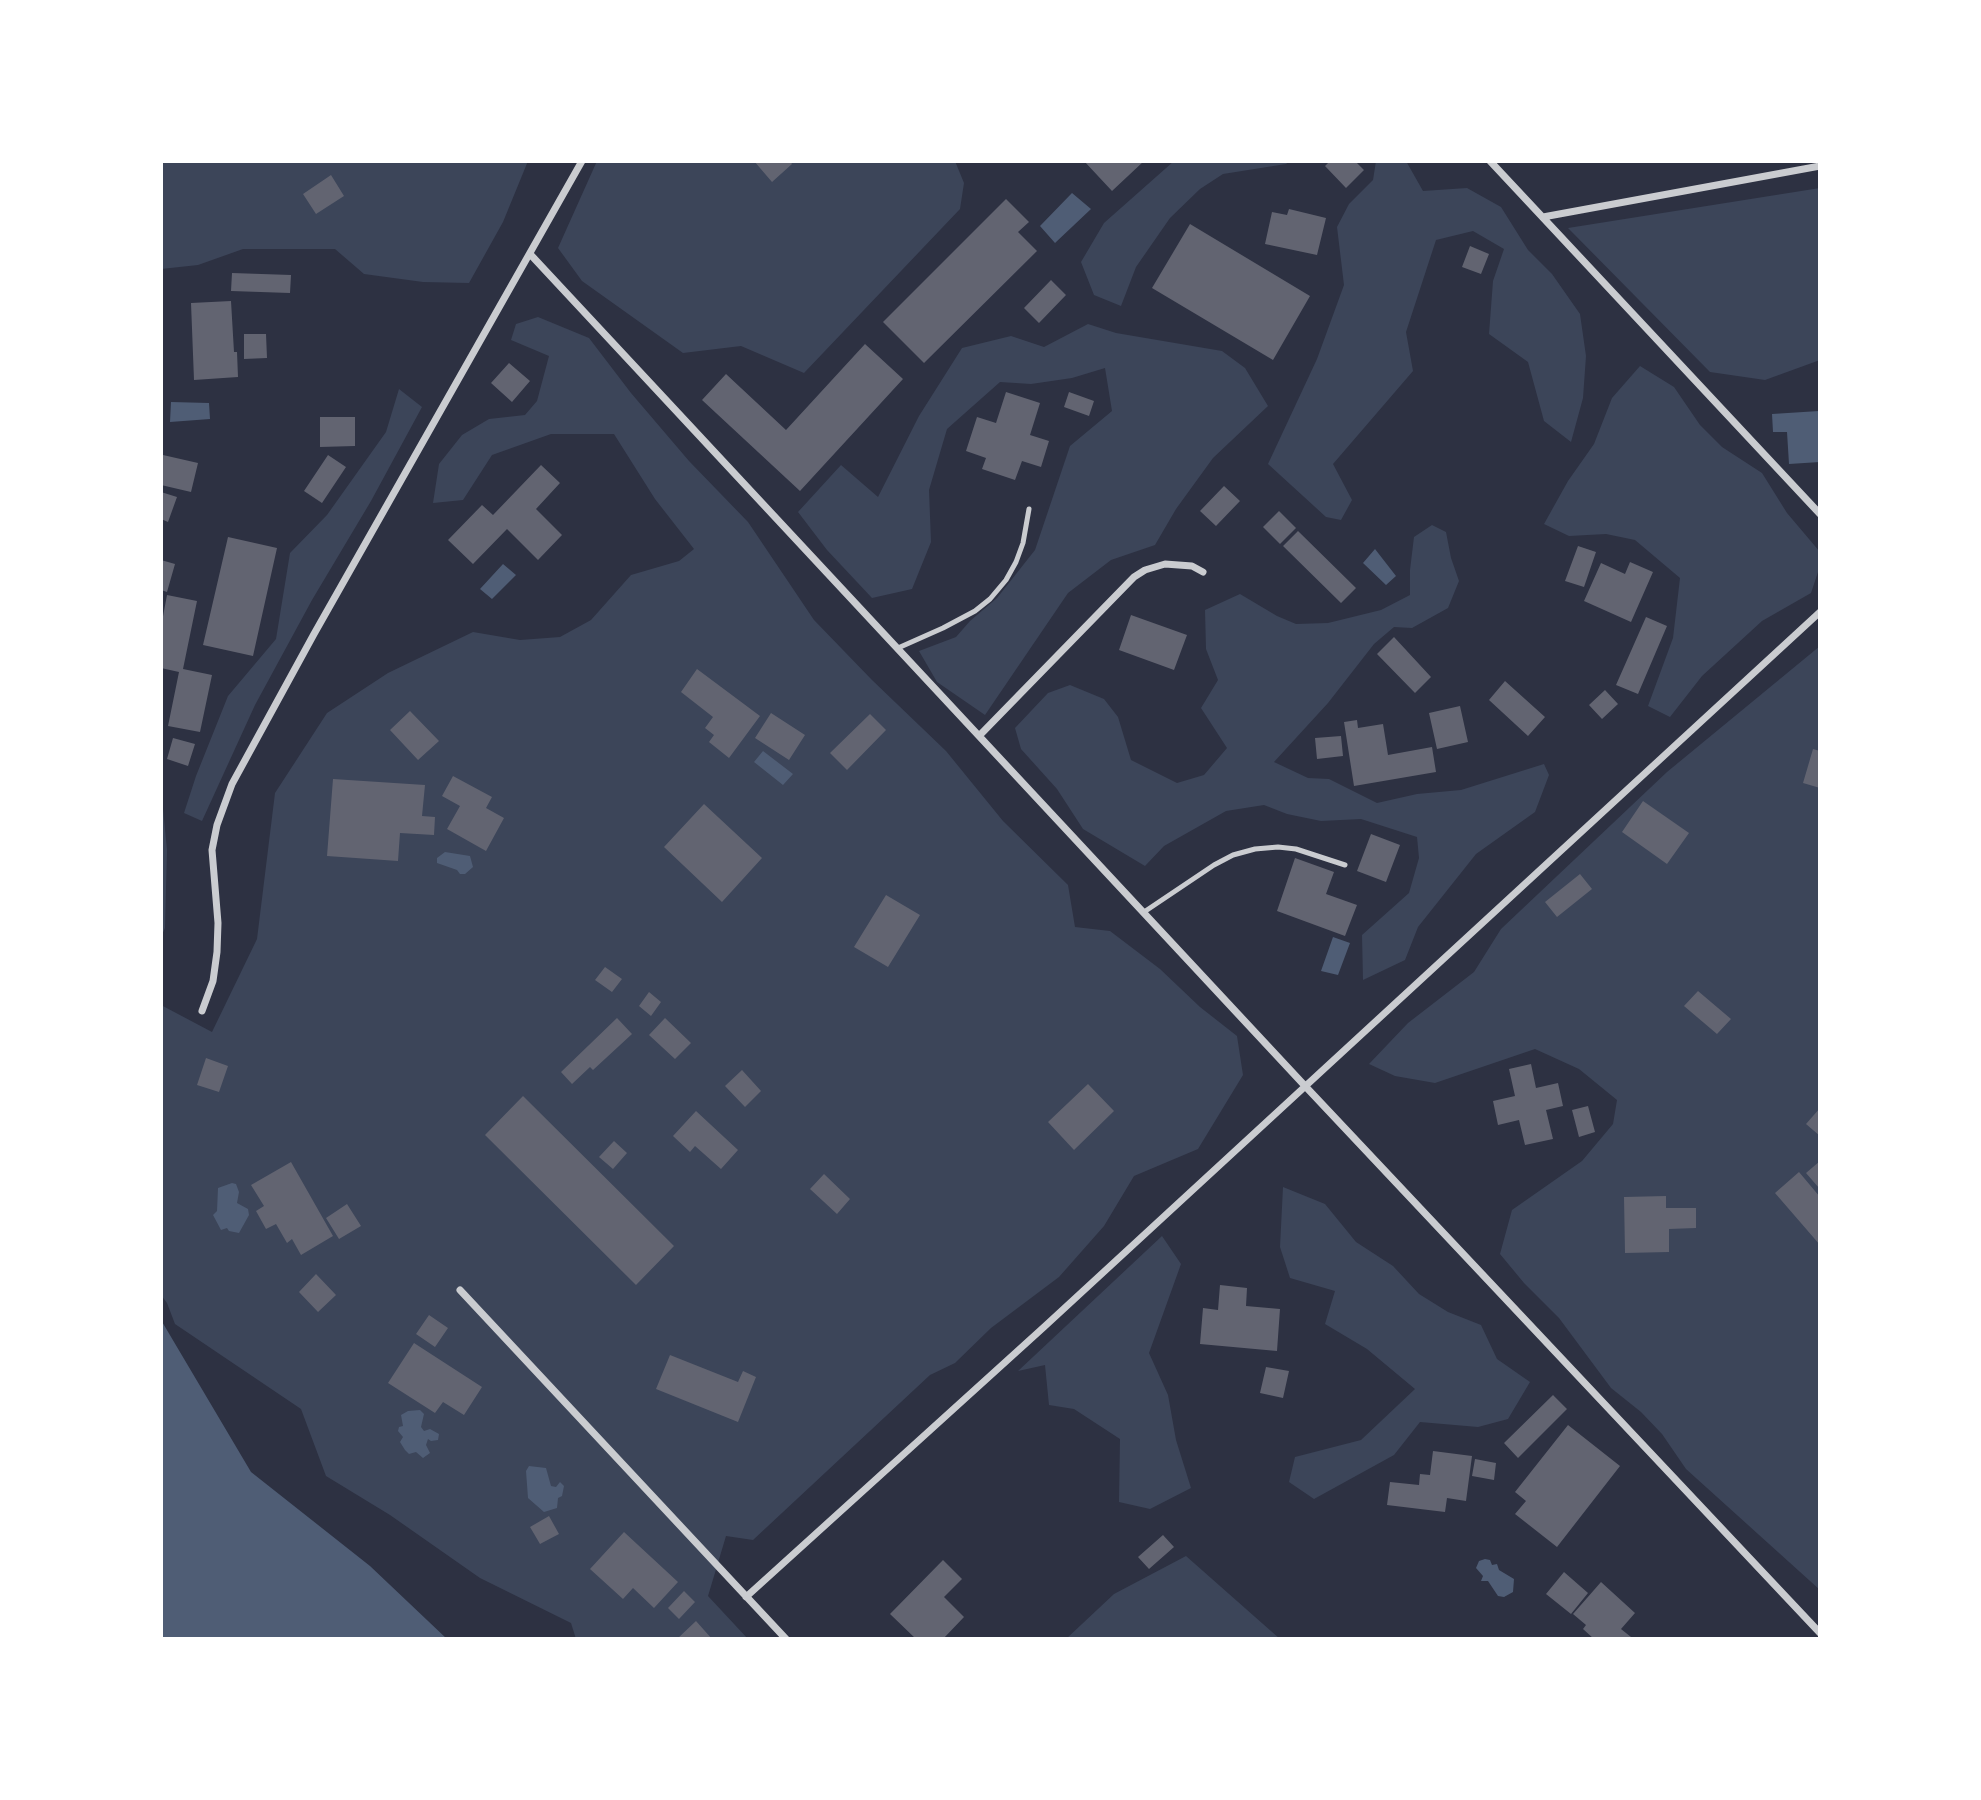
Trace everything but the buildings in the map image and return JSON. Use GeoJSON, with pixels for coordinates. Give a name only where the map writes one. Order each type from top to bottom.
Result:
{"type":"FeatureCollection","features":[{"type":"Feature","properties":{"kind":"street"},"geometry":{"type":"LineString","coordinates":[[202,1011],[213,981],[218,952],[212,850],[217,825],[232,784],[582,161]]}},
{"type":"Feature","properties":{"kind":"street"},"geometry":{"type":"LineString","coordinates":[[1490,161],[1820,514]]}},
{"type":"Feature","properties":{"kind":"street"},"geometry":{"type":"LineString","coordinates":[[1543,217],[1820,166]]}},
{"type":"Feature","properties":{"kind":"street"},"geometry":{"type":"LineString","coordinates":[[530,254],[1306,1087],[1820,1633]]}},
{"type":"Feature","properties":{"kind":"street"},"geometry":{"type":"LineString","coordinates":[[980,735],[1134,577],[1165,564],[1192,566],[1203,572]]}},
{"type":"Feature","properties":{"kind":"street"},"geometry":{"type":"LineString","coordinates":[[746,1597],[1306,1087],[1820,612]]}},
{"type":"Feature","properties":{"kind":"street"},"geometry":{"type":"LineString","coordinates":[[460,1290],[786,1639]]}},
{"type":"Feature","properties":{"kind":"lane"},"geometry":{"type":"LineString","coordinates":[[898,648],[975,611],[990,599],[1006,580],[1016,562],[1023,543],[1029,509]]}},
{"type":"Feature","properties":{"kind":"lane"},"geometry":{"type":"LineString","coordinates":[[1144,912],[1214,865],[1233,855],[1255,849],[1296,849],[1345,864]]}},
{"type":"Feature","properties":{"kind":"shaded area"},"geometry":{"type":"Polygon","coordinates":[[[161,161],[528,161],[503,222],[469,283],[423,282],[364,274],[335,249],[243,249],[198,265],[161,269],[161,161]]]}},
{"type":"Feature","properties":{"kind":"shaded area"},"geometry":{"type":"Polygon","coordinates":[[[597,161],[955,161],[964,183],[960,209],[804,373],[741,346],[683,353],[582,281],[558,248],[597,161]]]}},
{"type":"Feature","properties":{"kind":"shaded area"},"geometry":{"type":"Polygon","coordinates":[[[1174,161],[1290,161],[1286,164],[1223,174],[1200,189],[1170,218],[1136,267],[1121,306],[1094,295],[1081,262],[1104,223],[1174,161]]]}},
{"type":"Feature","properties":{"kind":"shaded area"},"geometry":{"type":"Polygon","coordinates":[[[1376,161],[1406,161],[1423,191],[1467,188],[1501,207],[1528,250],[1552,274],[1580,314],[1586,356],[1583,398],[1571,442],[1544,421],[1528,362],[1489,334],[1493,281],[1504,249],[1473,231],[1436,240],[1406,332],[1413,371],[1333,464],[1352,500],[1341,520],[1326,517],[1268,464],[1317,359],[1344,285],[1337,227],[1349,204],[1373,180],[1376,161]]]}},
{"type":"Feature","properties":{"kind":"shaded area"},"geometry":{"type":"Polygon","coordinates":[[[1820,188],[1820,360],[1765,380],[1710,372],[1568,228],[1820,188]]]}},
{"type":"Feature","properties":{"kind":"shaded area"},"geometry":{"type":"Polygon","coordinates":[[[1072,193],[1091,209],[1055,243],[1040,226],[1072,193]]]}},
{"type":"Feature","properties":{"kind":"shaded area"},"geometry":{"type":"Polygon","coordinates":[[[538,317],[589,338],[631,393],[689,461],[748,522],[814,620],[946,751],[1003,821],[1068,885],[1075,927],[1110,931],[1160,969],[1200,1007],[1237,1036],[1243,1075],[1198,1149],[1134,1176],[1104,1226],[1059,1277],[991,1328],[955,1363],[930,1375],[753,1540],[726,1536],[708,1596],[748,1639],[576,1639],[571,1623],[480,1578],[390,1515],[326,1476],[301,1409],[175,1324],[161,1295],[161,1005],[212,1032],[257,939],[275,793],[327,713],[388,673],[473,632],[520,640],[560,637],[591,620],[631,575],[679,561],[694,549],[655,499],[614,434],[551,434],[492,455],[463,500],[433,503],[439,464],[462,435],[489,419],[525,415],[537,401],[549,356],[511,340],[516,324],[538,317]]]}},
{"type":"Feature","properties":{"kind":"shaded area"},"geometry":{"type":"Polygon","coordinates":[[[1088,324],[1116,333],[1222,351],[1245,368],[1268,406],[1213,458],[1176,509],[1155,545],[1111,560],[1068,593],[985,715],[937,682],[919,651],[956,637],[997,598],[1035,550],[1070,446],[1112,411],[1105,368],[1072,378],[1031,384],[1000,382],[947,429],[929,490],[931,542],[912,589],[872,598],[827,550],[798,512],[841,465],[878,497],[919,416],[962,348],[1011,336],[1044,347],[1088,324]]]}},
{"type":"Feature","properties":{"kind":"shaded area"},"geometry":{"type":"Polygon","coordinates":[[[1640,366],[1674,387],[1700,425],[1722,447],[1762,473],[1787,513],[1820,552],[1820,566],[1811,593],[1762,621],[1702,676],[1670,717],[1648,706],[1673,638],[1680,578],[1635,540],[1606,534],[1569,536],[1544,524],[1568,481],[1594,444],[1612,398],[1640,366]]]}},
{"type":"Feature","properties":{"kind":"shaded area"},"geometry":{"type":"Polygon","coordinates":[[[399,389],[422,407],[255,705],[202,821],[184,813],[228,696],[276,639],[290,553],[327,515],[386,432],[399,389]]]}},
{"type":"Feature","properties":{"kind":"shaded area"},"geometry":{"type":"Polygon","coordinates":[[[171,402],[209,403],[210,419],[170,422],[171,402]]]}},
{"type":"Feature","properties":{"kind":"shaded area"},"geometry":{"type":"Polygon","coordinates":[[[1819,411],[1820,462],[1789,464],[1787,432],[1773,432],[1772,414],[1819,411]]]}},
{"type":"Feature","properties":{"kind":"shaded area"},"geometry":{"type":"Polygon","coordinates":[[[1432,525],[1446,532],[1459,581],[1448,608],[1412,628],[1394,627],[1374,644],[1328,703],[1274,762],[1308,778],[1329,779],[1377,803],[1417,794],[1461,790],[1544,764],[1549,775],[1535,812],[1476,854],[1418,927],[1405,960],[1363,980],[1362,935],[1409,893],[1419,858],[1417,837],[1361,819],[1321,821],[1287,814],[1264,805],[1226,811],[1164,846],[1145,866],[1083,829],[1057,789],[1021,749],[1015,728],[1048,693],[1070,685],[1104,699],[1118,717],[1131,760],[1177,783],[1204,775],[1227,748],[1201,708],[1218,680],[1206,649],[1205,610],[1240,594],[1296,624],[1328,623],[1381,610],[1410,595],[1414,537],[1432,525]]]}},
{"type":"Feature","properties":{"kind":"shaded area"},"geometry":{"type":"Polygon","coordinates":[[[1375,549],[1396,576],[1386,585],[1363,563],[1375,549]]]}},
{"type":"Feature","properties":{"kind":"shaded area"},"geometry":{"type":"Polygon","coordinates":[[[503,564],[516,575],[492,599],[480,589],[503,564]]]}},
{"type":"Feature","properties":{"kind":"shaded area"},"geometry":{"type":"Polygon","coordinates":[[[1820,646],[1820,1590],[1686,1469],[1662,1434],[1641,1412],[1611,1388],[1559,1318],[1500,1254],[1512,1210],[1582,1161],[1613,1124],[1617,1100],[1579,1069],[1535,1049],[1435,1083],[1395,1076],[1369,1064],[1408,1023],[1474,972],[1501,929],[1667,772],[1820,646]]]}},
{"type":"Feature","properties":{"kind":"shaded area"},"geometry":{"type":"Polygon","coordinates":[[[763,751],[793,774],[783,785],[754,762],[763,751]]]}},
{"type":"Feature","properties":{"kind":"shaded area"},"geometry":{"type":"Polygon","coordinates":[[[161,788],[167,850],[165,928],[161,937],[161,788]]]}},
{"type":"Feature","properties":{"kind":"shaded area"},"geometry":{"type":"Polygon","coordinates":[[[445,852],[470,856],[473,867],[465,874],[460,874],[457,870],[437,863],[437,858],[445,852]]]}},
{"type":"Feature","properties":{"kind":"shaded area"},"geometry":{"type":"Polygon","coordinates":[[[1333,937],[1350,943],[1338,975],[1321,971],[1333,937]]]}},
{"type":"Feature","properties":{"kind":"shaded area"},"geometry":{"type":"Polygon","coordinates":[[[236,1184],[239,1192],[237,1203],[248,1209],[249,1215],[239,1233],[227,1228],[221,1230],[213,1215],[217,1211],[218,1188],[236,1184]]]}},
{"type":"Feature","properties":{"kind":"shaded area"},"geometry":{"type":"Polygon","coordinates":[[[1283,1187],[1325,1204],[1356,1242],[1393,1266],[1419,1294],[1448,1312],[1481,1325],[1497,1359],[1530,1382],[1508,1419],[1478,1427],[1420,1422],[1394,1455],[1314,1499],[1289,1482],[1295,1457],[1361,1440],[1415,1389],[1367,1349],[1325,1324],[1335,1291],[1290,1278],[1280,1247],[1283,1187]]]}},
{"type":"Feature","properties":{"kind":"shaded area"},"geometry":{"type":"Polygon","coordinates":[[[1162,1236],[1181,1264],[1149,1353],[1168,1395],[1176,1440],[1191,1488],[1150,1509],[1119,1502],[1120,1439],[1074,1409],[1049,1405],[1045,1365],[1018,1371],[1162,1236]]]}},
{"type":"Feature","properties":{"kind":"shaded area"},"geometry":{"type":"Polygon","coordinates":[[[161,1320],[251,1472],[370,1566],[447,1639],[161,1639],[161,1320]]]}},
{"type":"Feature","properties":{"kind":"shaded area"},"geometry":{"type":"Polygon","coordinates":[[[420,1410],[424,1414],[421,1427],[424,1431],[430,1429],[439,1434],[438,1440],[428,1439],[426,1445],[430,1453],[423,1458],[416,1452],[409,1454],[405,1450],[400,1442],[403,1437],[398,1431],[399,1427],[403,1426],[401,1415],[420,1410]]]}},
{"type":"Feature","properties":{"kind":"shaded area"},"geometry":{"type":"Polygon","coordinates":[[[529,1466],[546,1468],[551,1486],[556,1487],[560,1482],[564,1486],[557,1508],[544,1512],[528,1498],[526,1471],[529,1466]]]}},
{"type":"Feature","properties":{"kind":"shaded area"},"geometry":{"type":"Polygon","coordinates":[[[1186,1556],[1280,1639],[1066,1639],[1114,1594],[1186,1556]]]}},
{"type":"Feature","properties":{"kind":"shaded area"},"geometry":{"type":"Polygon","coordinates":[[[1490,1560],[1492,1565],[1497,1564],[1499,1570],[1514,1579],[1513,1592],[1504,1597],[1498,1596],[1488,1581],[1481,1581],[1483,1576],[1476,1568],[1479,1561],[1490,1560]]]}}]}
